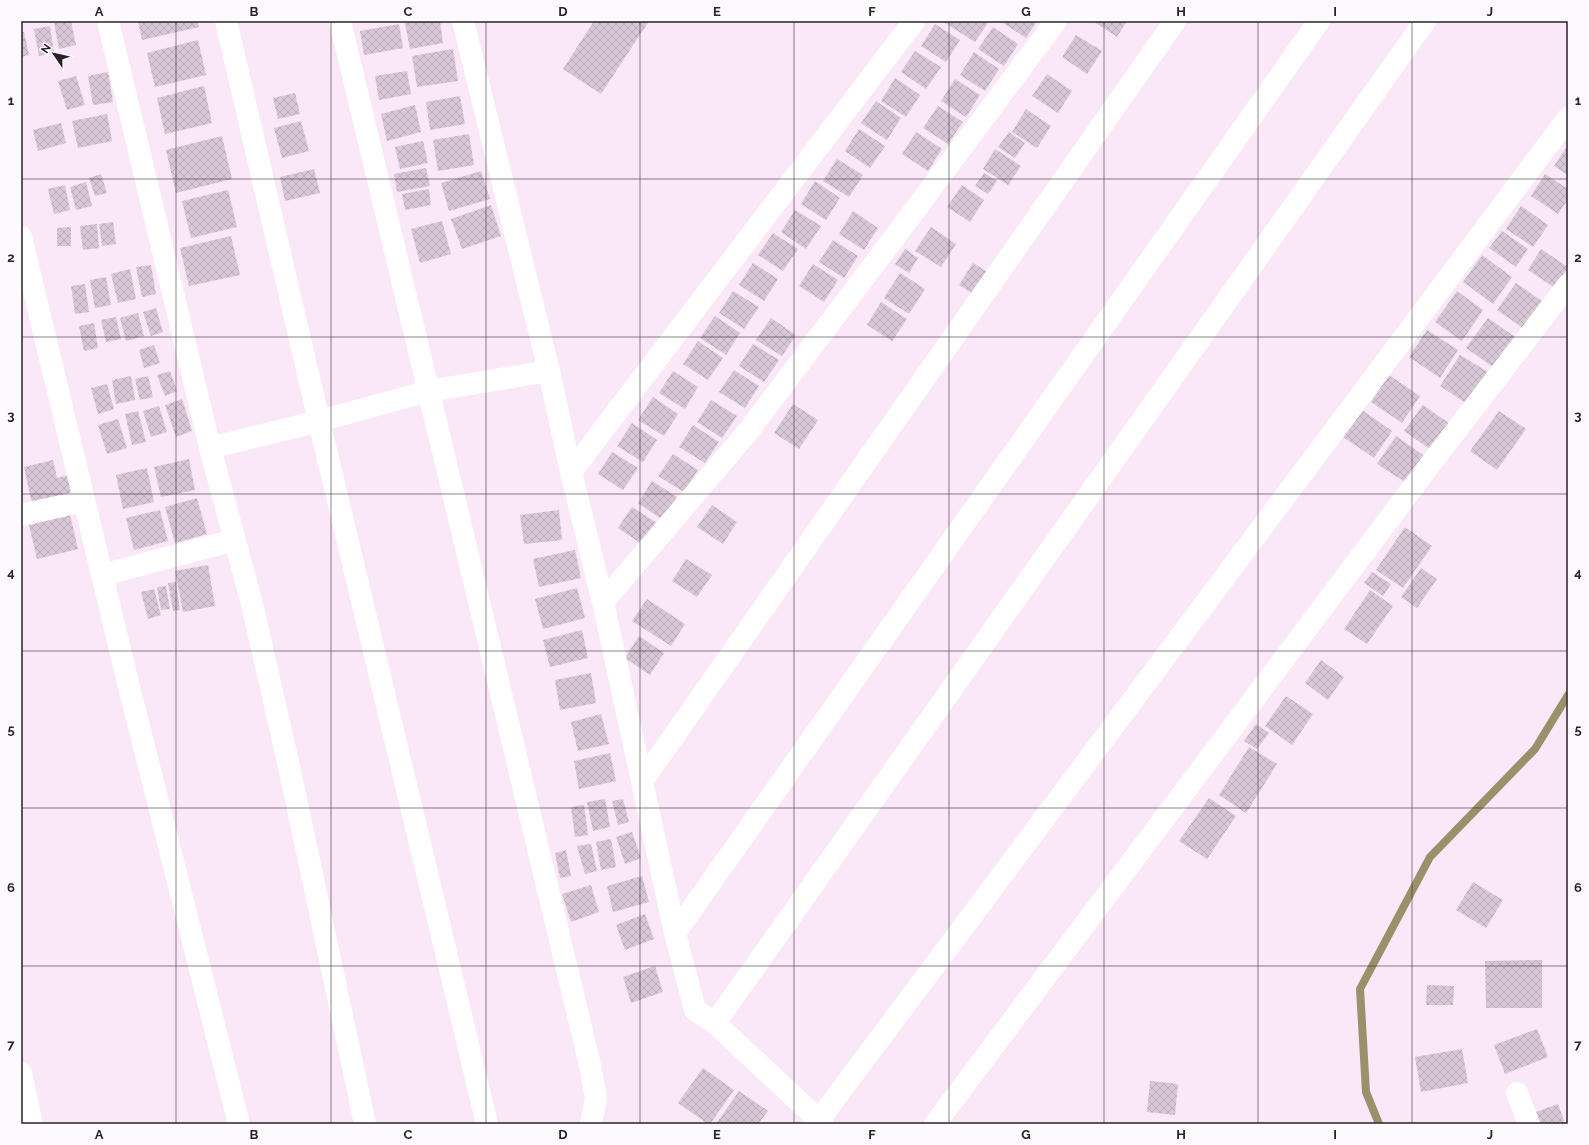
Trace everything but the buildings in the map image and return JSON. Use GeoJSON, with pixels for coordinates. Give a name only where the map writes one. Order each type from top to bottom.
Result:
{"type":"FeatureCollection","features":[{"type":"Feature","properties":{"kind":"street"},"geometry":{"type":"LineString","coordinates":[[108,21],[210,448],[252,604],[290,771],[365,1124]]}},
{"type":"Feature","properties":{"kind":"street"},"geometry":{"type":"LineString","coordinates":[[226,21],[319,421],[487,1124]]}},
{"type":"Feature","properties":{"kind":"street"},"geometry":{"type":"LineString","coordinates":[[340,21],[589,1062],[596,1097],[591,1124]]}},
{"type":"Feature","properties":{"kind":"street"},"geometry":{"type":"LineString","coordinates":[[463,21],[549,371],[643,780],[675,933],[695,1010],[715,1023],[819,1123],[1568,118]]}},
{"type":"Feature","properties":{"kind":"street"},"geometry":{"type":"LineString","coordinates":[[571,472],[914,21]]}},
{"type":"Feature","properties":{"kind":"street"},"geometry":{"type":"LineString","coordinates":[[603,602],[746,434],[1056,21]]}},
{"type":"Feature","properties":{"kind":"street"},"geometry":{"type":"LineString","coordinates":[[643,780],[1176,21]]}},
{"type":"Feature","properties":{"kind":"street"},"geometry":{"type":"LineString","coordinates":[[675,933],[1320,21]]}},
{"type":"Feature","properties":{"kind":"street"},"geometry":{"type":"LineString","coordinates":[[715,1023],[1425,21]]}},
{"type":"Feature","properties":{"kind":"street"},"geometry":{"type":"LineString","coordinates":[[21,237],[132,699],[239,1124]]}},
{"type":"Feature","properties":{"kind":"street"},"geometry":{"type":"LineString","coordinates":[[935,1124],[1429,466],[1568,285]]}},
{"type":"Feature","properties":{"kind":"street"},"geometry":{"type":"LineString","coordinates":[[210,448],[319,421],[429,391],[549,371]]}},
{"type":"Feature","properties":{"kind":"street"},"geometry":{"type":"LineString","coordinates":[[21,515],[84,501]]}},
{"type":"Feature","properties":{"kind":"street"},"geometry":{"type":"LineString","coordinates":[[102,575],[235,540]]}},
{"type":"Feature","properties":{"kind":"street"},"geometry":{"type":"LineString","coordinates":[[21,1073],[32,1124]]}},
{"type":"Feature","properties":{"kind":"street"},"geometry":{"type":"LineString","coordinates":[[1517,1093],[1529,1124]]}},
{"type":"Feature","properties":{"kind":"waterway"},"geometry":{"type":"LineString","coordinates":[[1379,1124],[1366,1092],[1360,989],[1430,857],[1535,749],[1568,695]]}}]}
